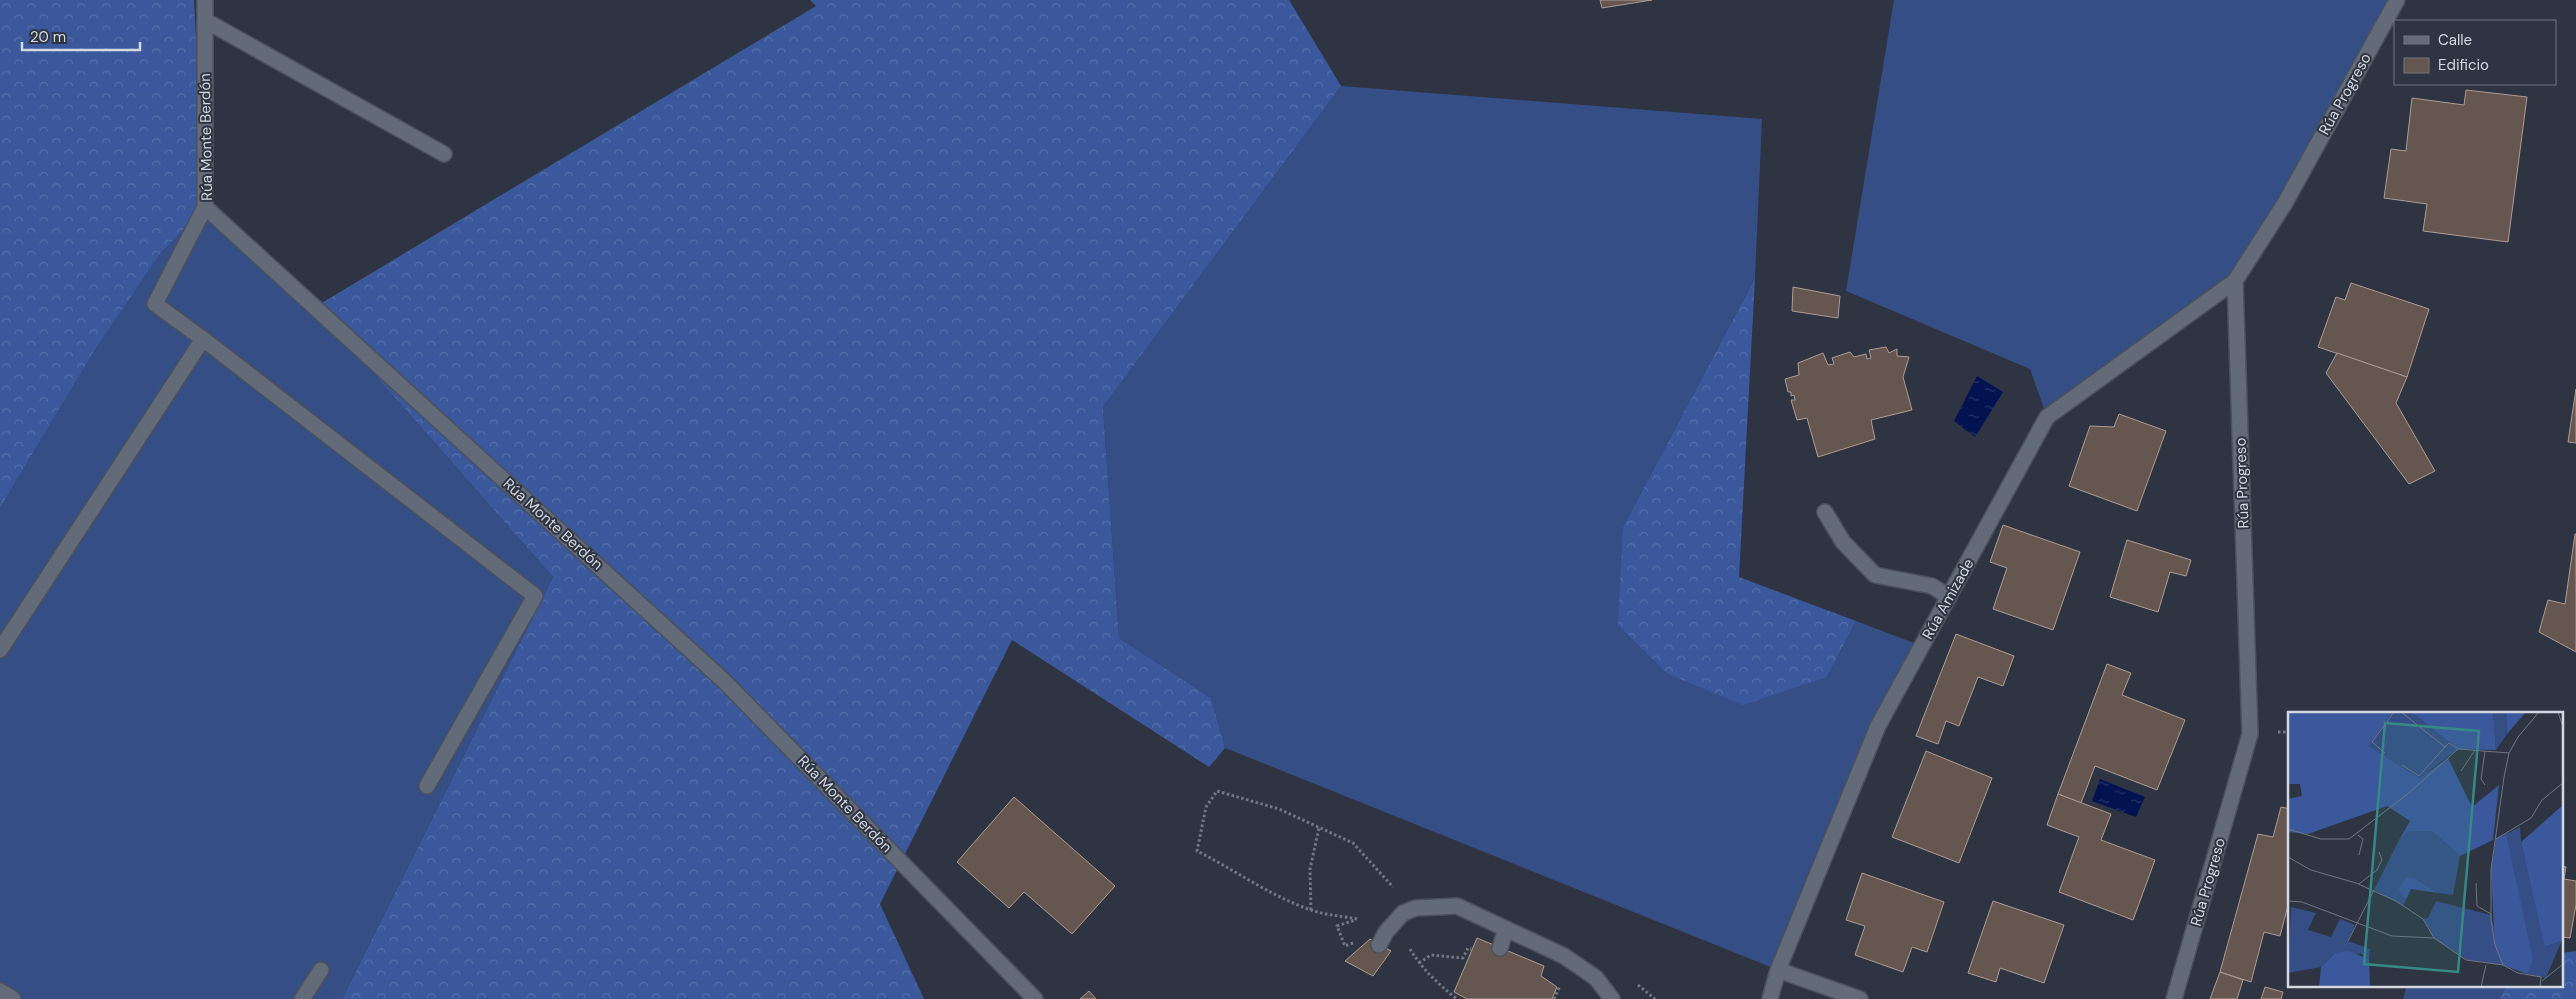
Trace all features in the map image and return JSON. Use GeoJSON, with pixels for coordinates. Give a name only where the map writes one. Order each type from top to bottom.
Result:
{"type":"FeatureCollection","features":[{"type":"Feature","properties":{"kind":"street","name":"Rúa Monte Berdón"},"geometry":{"type":"LineString","coordinates":[[205,0],[205,207],[725,682],[1035,999]]}},
{"type":"Feature","properties":{"kind":"street","name":"Rúa Progreso"},"geometry":{"type":"LineString","coordinates":[[2174,999],[2250,734],[2235,281],[2285,203],[2397,0]]}},
{"type":"Feature","properties":{"kind":"street"},"geometry":{"type":"LineString","coordinates":[[206,21],[444,154]]}},
{"type":"Feature","properties":{"kind":"street"},"geometry":{"type":"LineString","coordinates":[[205,207],[155,304],[535,596],[427,786]]}},
{"type":"Feature","properties":{"kind":"street","name":"Rúa Amizade"},"geometry":{"type":"LineString","coordinates":[[1770,999],[1778,970],[1878,726],[2047,417],[2235,281]]}},
{"type":"Feature","properties":{"kind":"street"},"geometry":{"type":"LineString","coordinates":[[0,650],[203,339]]}},
{"type":"Feature","properties":{"kind":"street"},"geometry":{"type":"LineString","coordinates":[[1825,512],[1843,542],[1875,575],[1932,586],[1949,597]]}},
{"type":"Feature","properties":{"kind":"street"},"geometry":{"type":"LineString","coordinates":[[1382,939],[1402,913],[1416,908],[1457,906],[1564,956],[1596,978],[1612,999]]}},
{"type":"Feature","properties":{"kind":"street"},"geometry":{"type":"LineString","coordinates":[[1500,948],[1506,929]]}},
{"type":"Feature","properties":{"kind":"street"},"geometry":{"type":"LineString","coordinates":[[302,999],[321,970]]}},
{"type":"Feature","properties":{"kind":"street"},"geometry":{"type":"LineString","coordinates":[[1778,970],[1860,999]]}},
{"type":"Feature","properties":{"kind":"street"},"geometry":{"type":"LineString","coordinates":[[0,991],[13,999]]}},
{"type":"Feature","properties":{"kind":"path"},"geometry":{"type":"LineString","coordinates":[[1357,919],[1312,910],[1269,892],[1230,868],[1196,851],[1206,807],[1218,791],[1279,809],[1353,843],[1394,888],[1402,913]]}},
{"type":"Feature","properties":{"kind":"path"},"geometry":{"type":"LineString","coordinates":[[1312,910],[1310,869],[1319,828]]}},
{"type":"Feature","properties":{"kind":"path"},"geometry":{"type":"LineString","coordinates":[[1382,939],[1406,943],[1419,963],[1440,986],[1457,999]]}},
{"type":"Feature","properties":{"kind":"path"},"geometry":{"type":"LineString","coordinates":[[1419,963],[1431,955],[1463,958],[1468,948],[1472,950]]}},
{"type":"Feature","properties":{"kind":"shaded area"},"geometry":{"type":"Polygon","coordinates":[[[1894,0],[2397,0],[2246,264],[2047,417],[2030,369],[1846,291],[1894,0]]]}},
{"type":"Feature","properties":{"kind":"shaded area"},"geometry":{"type":"Polygon","coordinates":[[[1341,86],[1762,119],[1755,278],[1623,527],[1827,677],[1856,621],[1922,646],[1878,726],[1778,970],[1225,748],[1211,698],[1119,638],[1103,407],[1341,86]]]}},
{"type":"Feature","properties":{"kind":"shaded area"},"geometry":{"type":"Polygon","coordinates":[[[205,207],[315,307],[553,577],[342,999],[0,999],[0,508],[93,353],[160,254],[205,207]]]}},
{"type":"Feature","properties":{"kind":"shaded area"},"geometry":{"type":"Polygon","coordinates":[[[2407,986],[2506,986],[2499,999],[2403,999],[2407,986]]]}},
{"type":"Feature","properties":{"kind":"green space"},"geometry":{"type":"Polygon","coordinates":[[[0,0],[194,0],[205,207],[160,254],[93,353],[0,508],[0,0]]]}},
{"type":"Feature","properties":{"kind":"green space"},"geometry":{"type":"Polygon","coordinates":[[[810,0],[1289,0],[1341,86],[1103,407],[1119,638],[1211,698],[1225,748],[1209,767],[1012,640],[880,904],[924,999],[342,999],[553,577],[315,307],[816,6],[810,0]]]}},
{"type":"Feature","properties":{"kind":"green space"},"geometry":{"type":"Polygon","coordinates":[[[1755,278],[1739,577],[1856,621],[1827,677],[1743,705],[1668,674],[1618,625],[1623,527],[1755,278]]]}},
{"type":"Feature","properties":{"kind":"green space"},"geometry":{"type":"Polygon","coordinates":[[[2576,951],[2576,999],[2499,999],[2506,986],[2564,986],[2564,953],[2576,951]]]}},
{"type":"Feature","properties":{"kind":"water"},"geometry":{"type":"Polygon","coordinates":[[[1977,376],[2003,392],[1975,437],[1954,421],[1977,376]]]}},
{"type":"Feature","properties":{"kind":"water"},"geometry":{"type":"Polygon","coordinates":[[[2100,779],[2145,797],[2136,817],[2092,801],[2100,779]]]}},
{"type":"Feature","properties":{"kind":"building"},"geometry":{"type":"Polygon","coordinates":[[[1600,0],[1652,0],[1602,8],[1600,0]]]}},
{"type":"Feature","properties":{"kind":"building"},"geometry":{"type":"Polygon","coordinates":[[[2466,90],[2527,97],[2508,242],[2423,231],[2427,204],[2384,198],[2391,149],[2406,151],[2412,98],[2464,105],[2466,90]]]}},
{"type":"Feature","properties":{"kind":"building"},"geometry":{"type":"Polygon","coordinates":[[[2351,283],[2429,309],[2407,377],[2318,347],[2336,297],[2345,300],[2351,283]]]}},
{"type":"Feature","properties":{"kind":"building"},"geometry":{"type":"Polygon","coordinates":[[[1793,287],[1840,296],[1838,318],[1792,311],[1793,287]]]}},
{"type":"Feature","properties":{"kind":"building"},"geometry":{"type":"Polygon","coordinates":[[[1886,347],[1889,353],[1897,349],[1897,356],[1909,357],[1903,377],[1912,410],[1871,420],[1875,439],[1818,457],[1807,418],[1797,420],[1791,400],[1795,400],[1794,395],[1791,396],[1791,392],[1788,392],[1785,379],[1799,375],[1798,363],[1823,353],[1828,365],[1834,364],[1832,358],[1850,352],[1854,357],[1866,354],[1867,359],[1871,358],[1869,350],[1886,347]]]}},
{"type":"Feature","properties":{"kind":"building"},"geometry":{"type":"Polygon","coordinates":[[[2337,353],[2407,377],[2396,403],[2435,471],[2409,484],[2326,373],[2337,353]]]}},
{"type":"Feature","properties":{"kind":"building"},"geometry":{"type":"Polygon","coordinates":[[[2576,389],[2576,443],[2568,442],[2576,389]]]}},
{"type":"Feature","properties":{"kind":"building"},"geometry":{"type":"Polygon","coordinates":[[[2119,414],[2166,431],[2137,511],[2069,486],[2090,426],[2114,427],[2119,414]]]}},
{"type":"Feature","properties":{"kind":"building"},"geometry":{"type":"Polygon","coordinates":[[[2003,525],[2080,552],[2053,630],[1993,609],[2007,568],[1990,562],[2003,525]]]}},
{"type":"Feature","properties":{"kind":"building"},"geometry":{"type":"Polygon","coordinates":[[[2575,534],[2576,652],[2539,632],[2548,600],[2565,604],[2575,534]]]}},
{"type":"Feature","properties":{"kind":"building"},"geometry":{"type":"Polygon","coordinates":[[[2127,540],[2191,560],[2186,576],[2170,572],[2158,612],[2110,597],[2127,540]]]}},
{"type":"Feature","properties":{"kind":"building"},"geometry":{"type":"Polygon","coordinates":[[[1956,634],[2014,656],[2003,686],[1978,677],[1959,726],[1946,721],[1938,744],[1916,736],[1956,634]]]}},
{"type":"Feature","properties":{"kind":"building"},"geometry":{"type":"Polygon","coordinates":[[[2107,664],[2131,673],[2122,695],[2185,720],[2157,790],[2095,766],[2081,803],[2058,794],[2107,664]]]}},
{"type":"Feature","properties":{"kind":"building"},"geometry":{"type":"Polygon","coordinates":[[[1926,751],[1992,778],[1959,863],[1892,837],[1926,751]]]}},
{"type":"Feature","properties":{"kind":"building"},"geometry":{"type":"Polygon","coordinates":[[[2058,794],[2111,814],[2101,840],[2155,860],[2133,920],[2059,892],[2079,837],[2047,825],[2058,794]]]}},
{"type":"Feature","properties":{"kind":"building"},"geometry":{"type":"Polygon","coordinates":[[[1014,797],[1115,886],[1072,934],[1024,892],[1009,908],[957,862],[1014,797]]]}},
{"type":"Feature","properties":{"kind":"building"},"geometry":{"type":"Polygon","coordinates":[[[2281,807],[2288,809],[2288,906],[2280,936],[2264,932],[2251,982],[2220,972],[2258,834],[2273,837],[2281,807]]]}},
{"type":"Feature","properties":{"kind":"building"},"geometry":{"type":"Polygon","coordinates":[[[1862,873],[1944,902],[1927,952],[1912,947],[1903,972],[1855,955],[1865,926],[1846,920],[1862,873]]]}},
{"type":"Feature","properties":{"kind":"building"},"geometry":{"type":"Polygon","coordinates":[[[2564,879],[2576,881],[2576,905],[2570,938],[2564,937],[2564,879]]]}},
{"type":"Feature","properties":{"kind":"building"},"geometry":{"type":"Polygon","coordinates":[[[1993,901],[2064,925],[2044,983],[2000,968],[1996,982],[1968,973],[1993,901]]]}},
{"type":"Feature","properties":{"kind":"building"},"geometry":{"type":"Polygon","coordinates":[[[1477,938],[1544,966],[1541,976],[1557,987],[1552,999],[1467,999],[1454,992],[1477,938]]]}},
{"type":"Feature","properties":{"kind":"building"},"geometry":{"type":"Polygon","coordinates":[[[1370,939],[1391,951],[1373,976],[1345,961],[1370,939]]]}},
{"type":"Feature","properties":{"kind":"building"},"geometry":{"type":"Polygon","coordinates":[[[2220,972],[2243,980],[2237,999],[2210,999],[2220,972]]]}},
{"type":"Feature","properties":{"kind":"building"},"geometry":{"type":"Polygon","coordinates":[[[2265,987],[2283,992],[2281,999],[2261,999],[2265,987]]]}},
{"type":"Feature","properties":{"kind":"building"},"geometry":{"type":"Polygon","coordinates":[[[1089,991],[1096,999],[1080,999],[1089,991]]]}}]}
